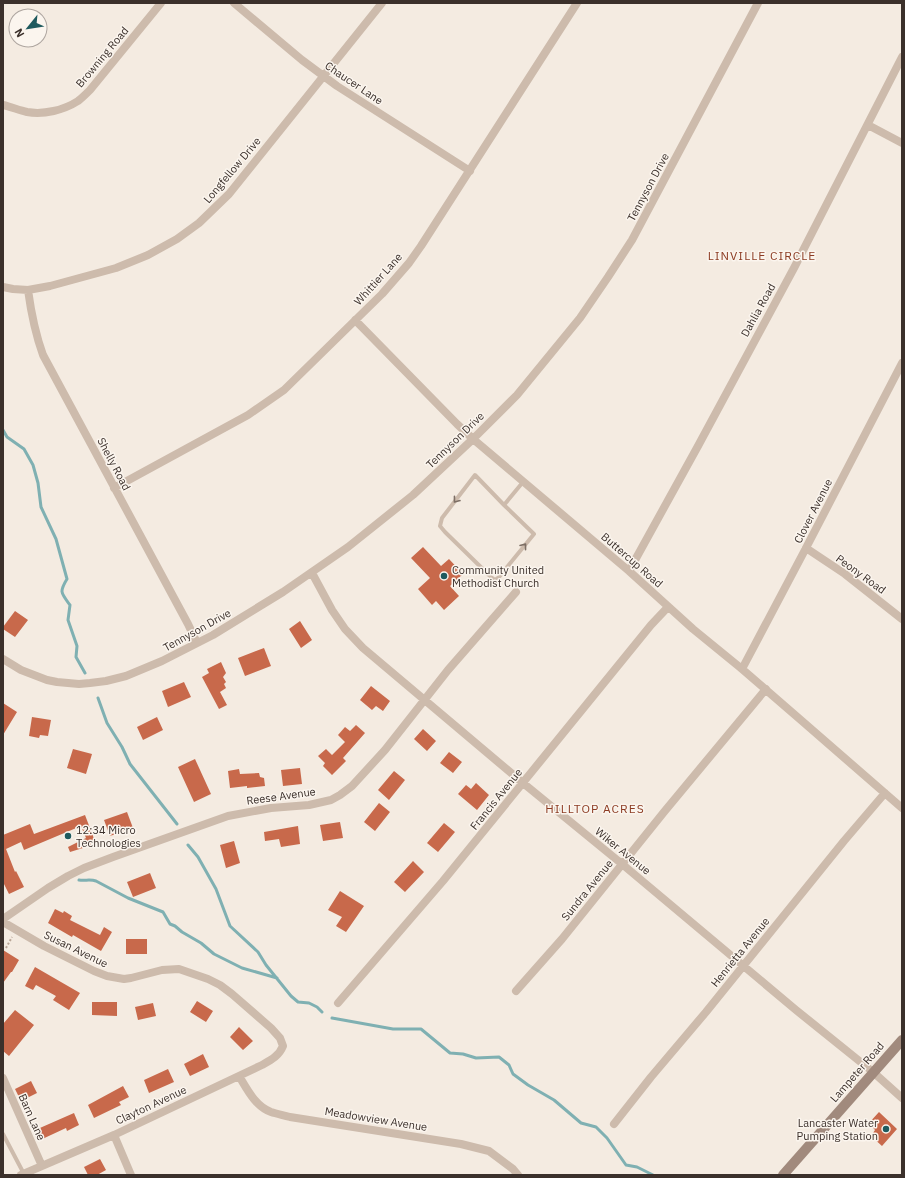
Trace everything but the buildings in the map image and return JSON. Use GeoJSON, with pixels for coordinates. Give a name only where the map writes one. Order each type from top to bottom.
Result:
{"type":"FeatureCollection","features":[{"type":"Feature","properties":{"kind":"main road","name":"Lampeter Road"},"geometry":{"type":"LineString","coordinates":[[783,1175],[902,1040]]}},
{"type":"Feature","properties":{"kind":"street","name":"Browning Road"},"geometry":{"type":"LineString","coordinates":[[3,105],[37,113],[51,112],[64,108],[78,101],[90,90],[161,3]]}},
{"type":"Feature","properties":{"kind":"street","name":"Chaucer Lane"},"geometry":{"type":"LineString","coordinates":[[234,3],[336,86],[470,170]]}},
{"type":"Feature","properties":{"kind":"street","name":"Longfellow Drive"},"geometry":{"type":"LineString","coordinates":[[3,288],[28,290],[50,286],[116,268],[148,255],[177,239],[199,223],[229,194],[382,3]]}},
{"type":"Feature","properties":{"kind":"street","name":"Whittier Lane"},"geometry":{"type":"LineString","coordinates":[[114,488],[248,415],[270,401],[295,380],[382,294],[409,263],[421,246],[577,3]]}},
{"type":"Feature","properties":{"kind":"street","name":"Tennyson Drive"},"geometry":{"type":"LineString","coordinates":[[3,659],[22,670],[47,680],[79,684],[106,681],[134,674],[162,662],[212,635],[283,592],[348,547],[413,495],[473,439],[517,395],[580,318],[632,240],[758,3]]}},
{"type":"Feature","properties":{"kind":"street","name":"Dahlia Road"},"geometry":{"type":"LineString","coordinates":[[629,571],[794,268],[902,57]]}},
{"type":"Feature","properties":{"kind":"street"},"geometry":{"type":"LineString","coordinates":[[868,125],[902,143]]}},
{"type":"Feature","properties":{"kind":"street","name":"Shelly Road"},"geometry":{"type":"LineString","coordinates":[[28,290],[37,339],[43,355],[197,643]]}},
{"type":"Feature","properties":{"kind":"street","name":"Buttercup Road"},"geometry":{"type":"LineString","coordinates":[[355,320],[473,439],[629,571],[668,607],[766,689],[902,808]]}},
{"type":"Feature","properties":{"kind":"street","name":"Clover Avenue"},"geometry":{"type":"LineString","coordinates":[[742,669],[902,363]]}},
{"type":"Feature","properties":{"kind":"street","name":"Peony Road"},"geometry":{"type":"LineString","coordinates":[[806,548],[851,579],[902,619]]}},
{"type":"Feature","properties":{"kind":"street","name":"Wiker Avenue"},"geometry":{"type":"LineString","coordinates":[[312,573],[332,610],[350,635],[363,648],[796,1010],[873,1072],[902,1098]]}},
{"type":"Feature","properties":{"kind":"street","name":"Reese Avenue"},"geometry":{"type":"LineString","coordinates":[[3,920],[48,888],[84,868],[182,832],[241,813],[271,808],[309,805],[336,798],[358,781],[424,699],[516,592]]}},
{"type":"Feature","properties":{"kind":"street","name":"Francis Avenue"},"geometry":{"type":"LineString","coordinates":[[338,1003],[426,901],[651,625],[668,607]]}},
{"type":"Feature","properties":{"kind":"street","name":"Sundra Avenue"},"geometry":{"type":"LineString","coordinates":[[516,991],[557,945],[766,689]]}},
{"type":"Feature","properties":{"kind":"street","name":"Henrietta Avenue"},"geometry":{"type":"LineString","coordinates":[[614,1124],[839,847],[885,793]]}},
{"type":"Feature","properties":{"kind":"street","name":"Susan Avenue"},"geometry":{"type":"LineString","coordinates":[[3,920],[44,946],[107,976],[131,978],[162,970],[179,970],[208,979],[220,985],[260,1018],[280,1038],[283,1046]]}},
{"type":"Feature","properties":{"kind":"street","name":"Clayton Avenue"},"geometry":{"type":"LineString","coordinates":[[22,1174],[114,1135],[262,1065],[276,1056],[281,1051],[283,1046]]}},
{"type":"Feature","properties":{"kind":"street","name":"Meadowview Avenue"},"geometry":{"type":"LineString","coordinates":[[239,1076],[251,1096],[269,1112],[461,1144],[489,1152],[513,1169],[518,1175]]}},
{"type":"Feature","properties":{"kind":"street","name":"Barn Lane"},"geometry":{"type":"LineString","coordinates":[[3,1078],[42,1166]]}},
{"type":"Feature","properties":{"kind":"street"},"geometry":{"type":"LineString","coordinates":[[114,1135],[131,1175]]}},
{"type":"Feature","properties":{"kind":"lane"},"geometry":{"type":"LineString","coordinates":[[475,475],[504,505],[534,534],[495,580],[490,577],[440,526],[442,518],[475,475]]}},
{"type":"Feature","properties":{"kind":"lane"},"geometry":{"type":"LineString","coordinates":[[504,505],[523,482]]}},
{"type":"Feature","properties":{"kind":"lane"},"geometry":{"type":"LineString","coordinates":[[3,1134],[22,1174]]}},
{"type":"Feature","properties":{"kind":"path"},"geometry":{"type":"LineString","coordinates":[[6,948],[12,937]]}},
{"type":"Feature","properties":{"kind":"waterway"},"geometry":{"type":"LineString","coordinates":[[3,430],[7,437],[24,449],[33,465],[38,483],[41,507],[56,539],[67,579],[62,592],[70,605],[68,620],[77,646],[76,657],[85,673]]}},
{"type":"Feature","properties":{"kind":"waterway"},"geometry":{"type":"LineString","coordinates":[[98,698],[107,723],[122,747],[130,764],[177,824]]}},
{"type":"Feature","properties":{"kind":"waterway"},"geometry":{"type":"LineString","coordinates":[[188,845],[198,857],[216,889],[230,926],[258,952],[266,965],[291,996],[298,1002],[309,1003],[317,1007],[322,1012]]}},
{"type":"Feature","properties":{"kind":"waterway"},"geometry":{"type":"LineString","coordinates":[[79,880],[96,881],[128,898],[163,912],[170,924],[201,943],[214,954],[242,968],[277,978]]}},
{"type":"Feature","properties":{"kind":"waterway"},"geometry":{"type":"LineString","coordinates":[[332,1018],[393,1029],[421,1029],[450,1053],[463,1054],[476,1058],[499,1057],[509,1065],[513,1074],[528,1085],[554,1100],[581,1123],[596,1127],[607,1138],[626,1165],[637,1167],[653,1175]]}},
{"type":"Feature","properties":{"kind":"place","name":"Community United Methodist Church"},"geometry":{"type":"Point","coordinates":[444,576]}},
{"type":"Feature","properties":{"kind":"place","name":"12:34 Micro Technologies"},"geometry":{"type":"Point","coordinates":[68,836]}},
{"type":"Feature","properties":{"kind":"place","name":"Lancaster Water Pumping Station"},"geometry":{"type":"Point","coordinates":[886,1129]}},
{"type":"Feature","properties":{"kind":"district","name":"LINVILLE CIRCLE"},"geometry":{"type":"Point","coordinates":[762,255]}},
{"type":"Feature","properties":{"kind":"district","name":"HILLTOP ACRES"},"geometry":{"type":"Point","coordinates":[595,808]}}]}
